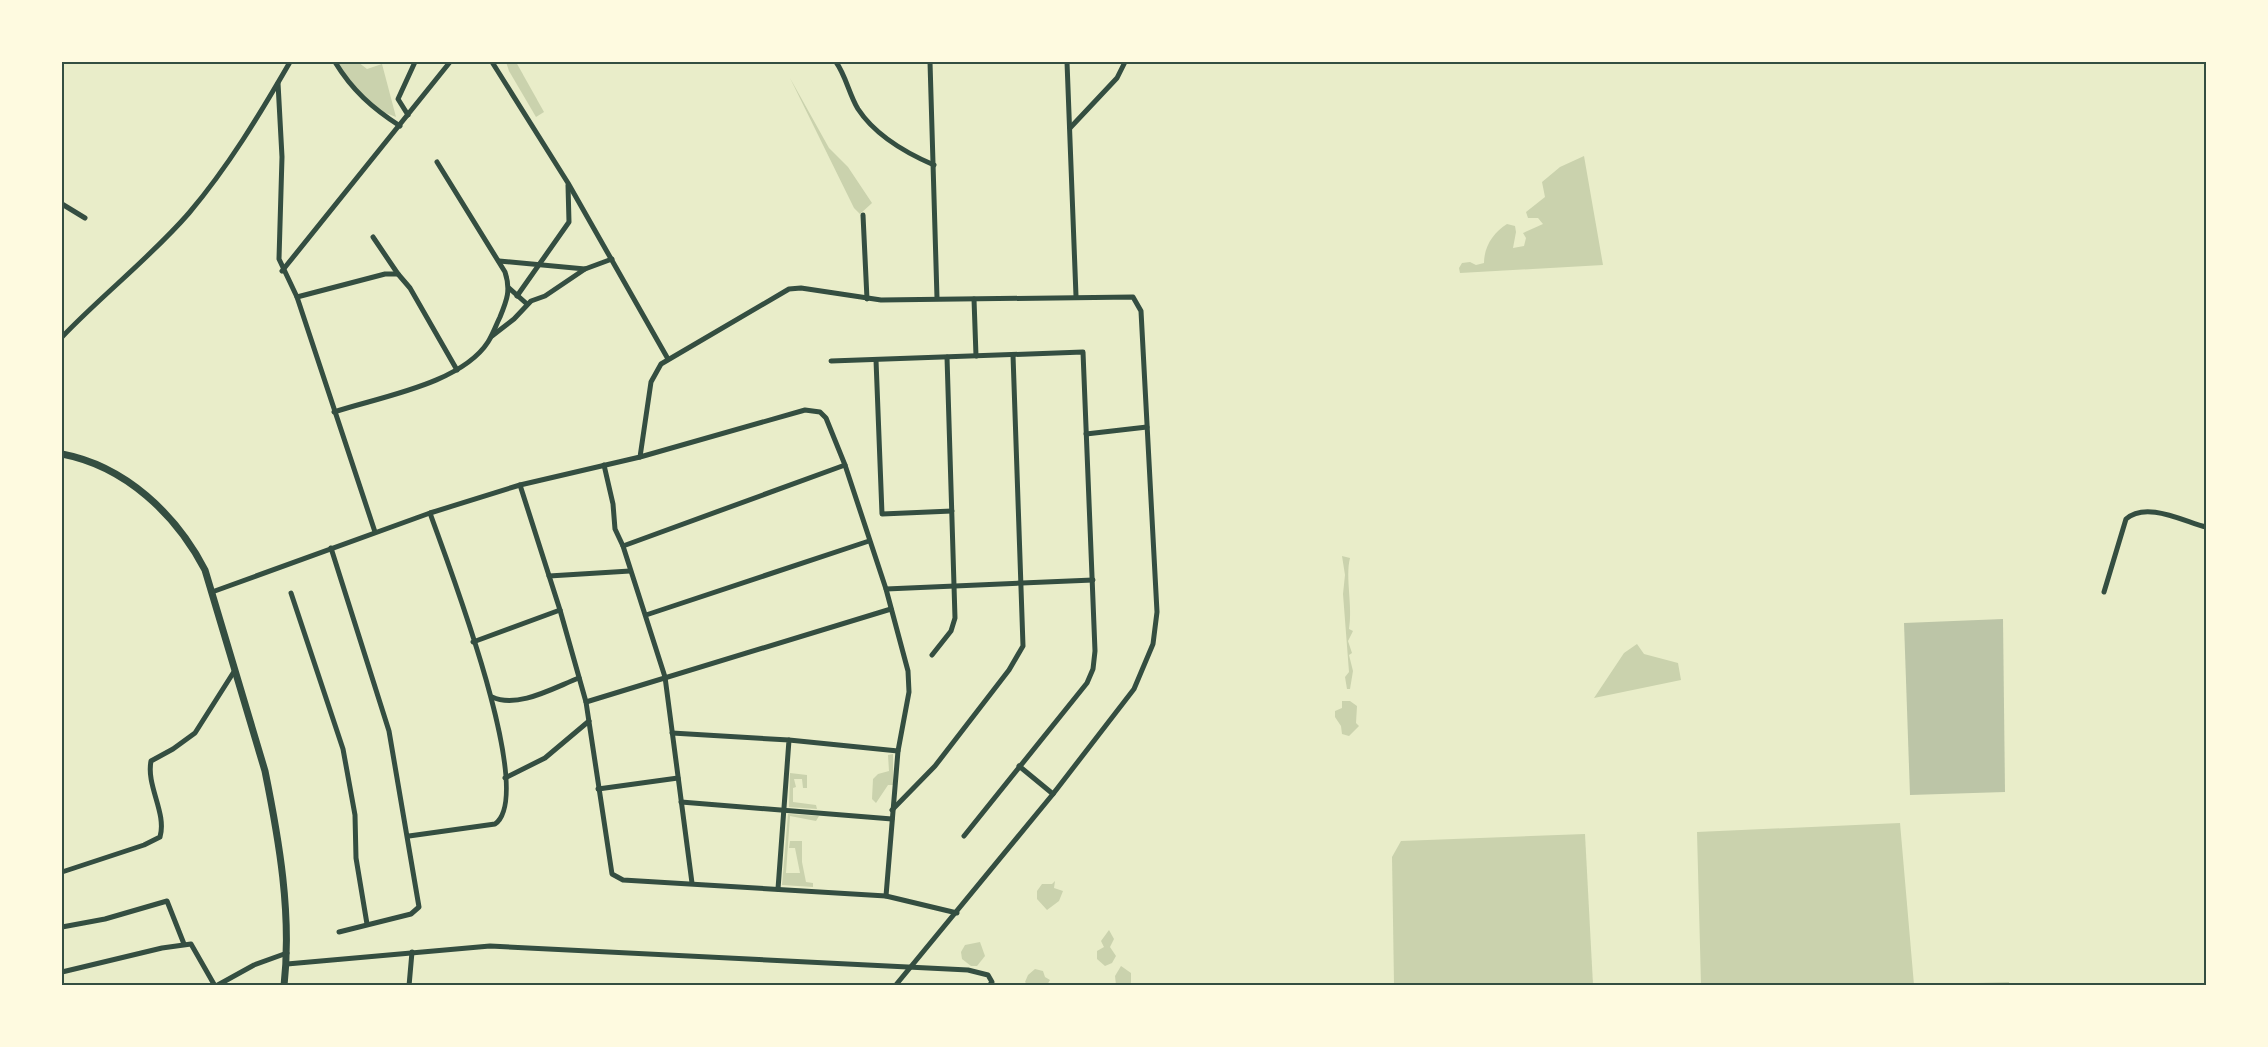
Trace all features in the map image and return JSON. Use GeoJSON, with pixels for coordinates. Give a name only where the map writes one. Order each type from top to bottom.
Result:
{"type":"FeatureCollection","features":[{"type":"Feature","properties":{"kind":"main road"},"geometry":{"type":"LineString","coordinates":[[62,454],[103,467],[130,482],[154,503],[193,546],[212,591],[272,804],[282,881],[287,953],[284,986]]}},
{"type":"Feature","properties":{"kind":"street"},"geometry":{"type":"LineString","coordinates":[[62,337],[132,272],[189,213],[220,174],[290,62]]}},
{"type":"Feature","properties":{"kind":"street"},"geometry":{"type":"LineString","coordinates":[[335,62],[354,90],[374,108],[400,126]]}},
{"type":"Feature","properties":{"kind":"street"},"geometry":{"type":"LineString","coordinates":[[408,115],[398,99],[415,62]]}},
{"type":"Feature","properties":{"kind":"street"},"geometry":{"type":"LineString","coordinates":[[282,271],[450,62]]}},
{"type":"Feature","properties":{"kind":"street"},"geometry":{"type":"LineString","coordinates":[[492,62],[568,183],[668,359]]}},
{"type":"Feature","properties":{"kind":"street"},"geometry":{"type":"LineString","coordinates":[[836,62],[846,76],[858,108],[873,126],[908,153],[934,165]]}},
{"type":"Feature","properties":{"kind":"street"},"geometry":{"type":"LineString","coordinates":[[930,62],[938,298]]}},
{"type":"Feature","properties":{"kind":"street"},"geometry":{"type":"LineString","coordinates":[[1067,62],[1076,296]]}},
{"type":"Feature","properties":{"kind":"street"},"geometry":{"type":"LineString","coordinates":[[1070,128],[1117,78],[1125,62]]}},
{"type":"Feature","properties":{"kind":"street"},"geometry":{"type":"LineString","coordinates":[[278,83],[282,157],[279,247],[282,271],[297,297],[375,532]]}},
{"type":"Feature","properties":{"kind":"street"},"geometry":{"type":"LineString","coordinates":[[437,162],[499,261],[509,288],[527,304]]}},
{"type":"Feature","properties":{"kind":"street"},"geometry":{"type":"LineString","coordinates":[[517,296],[569,222],[568,183]]}},
{"type":"Feature","properties":{"kind":"street"},"geometry":{"type":"LineString","coordinates":[[62,204],[85,218]]}},
{"type":"Feature","properties":{"kind":"street"},"geometry":{"type":"LineString","coordinates":[[863,215],[867,299]]}},
{"type":"Feature","properties":{"kind":"street"},"geometry":{"type":"LineString","coordinates":[[374,237],[410,288],[457,370]]}},
{"type":"Feature","properties":{"kind":"street"},"geometry":{"type":"LineString","coordinates":[[334,412],[421,385],[457,370],[471,360],[491,337],[527,304],[585,269],[612,260]]}},
{"type":"Feature","properties":{"kind":"street"},"geometry":{"type":"LineString","coordinates":[[499,261],[585,269]]}},
{"type":"Feature","properties":{"kind":"street"},"geometry":{"type":"LineString","coordinates":[[297,297],[385,274],[398,274]]}},
{"type":"Feature","properties":{"kind":"street"},"geometry":{"type":"LineString","coordinates":[[491,337],[509,288]]}},
{"type":"Feature","properties":{"kind":"street"},"geometry":{"type":"LineString","coordinates":[[640,457],[651,382],[655,372],[668,359],[789,289],[801,288],[867,299],[1123,295],[1133,297],[1137,302],[1141,311],[1156,612],[1153,644],[1134,689],[1053,794],[895,986]]}},
{"type":"Feature","properties":{"kind":"street"},"geometry":{"type":"LineString","coordinates":[[974,299],[976,356]]}},
{"type":"Feature","properties":{"kind":"street"},"geometry":{"type":"LineString","coordinates":[[831,361],[1083,352],[1095,660],[1090,677],[964,836]]}},
{"type":"Feature","properties":{"kind":"street"},"geometry":{"type":"LineString","coordinates":[[892,810],[935,766],[1019,654],[1024,638],[1013,354]]}},
{"type":"Feature","properties":{"kind":"street"},"geometry":{"type":"LineString","coordinates":[[932,654],[954,625],[947,357]]}},
{"type":"Feature","properties":{"kind":"street"},"geometry":{"type":"LineString","coordinates":[[876,360],[882,514],[952,511]]}},
{"type":"Feature","properties":{"kind":"street"},"geometry":{"type":"LineString","coordinates":[[212,591],[430,513],[520,485],[640,457],[805,410],[814,410],[826,418],[845,465],[886,589],[908,671],[909,692],[898,751],[886,896]]}},
{"type":"Feature","properties":{"kind":"street"},"geometry":{"type":"LineString","coordinates":[[1086,434],[1147,427]]}},
{"type":"Feature","properties":{"kind":"street"},"geometry":{"type":"LineString","coordinates":[[604,465],[613,504],[615,529],[623,546],[665,677],[692,883]]}},
{"type":"Feature","properties":{"kind":"street"},"geometry":{"type":"LineString","coordinates":[[623,546],[845,465]]}},
{"type":"Feature","properties":{"kind":"street"},"geometry":{"type":"LineString","coordinates":[[520,485],[560,610],[586,702],[612,874],[622,880],[886,896],[957,913]]}},
{"type":"Feature","properties":{"kind":"street"},"geometry":{"type":"LineString","coordinates":[[2104,592],[2126,519],[2134,512],[2146,510],[2206,527]]}},
{"type":"Feature","properties":{"kind":"street"},"geometry":{"type":"LineString","coordinates":[[409,836],[495,824],[502,814],[506,778],[504,753],[492,697],[430,513]]}},
{"type":"Feature","properties":{"kind":"street"},"geometry":{"type":"LineString","coordinates":[[646,615],[869,541]]}},
{"type":"Feature","properties":{"kind":"street"},"geometry":{"type":"LineString","coordinates":[[332,548],[389,730],[409,836],[418,911],[339,932]]}},
{"type":"Feature","properties":{"kind":"street"},"geometry":{"type":"LineString","coordinates":[[549,576],[630,571]]}},
{"type":"Feature","properties":{"kind":"street"},"geometry":{"type":"LineString","coordinates":[[886,589],[1093,580]]}},
{"type":"Feature","properties":{"kind":"street"},"geometry":{"type":"LineString","coordinates":[[291,593],[343,749],[355,815],[356,858],[367,924]]}},
{"type":"Feature","properties":{"kind":"street"},"geometry":{"type":"LineString","coordinates":[[586,702],[891,609]]}},
{"type":"Feature","properties":{"kind":"street"},"geometry":{"type":"LineString","coordinates":[[473,642],[560,610]]}},
{"type":"Feature","properties":{"kind":"street"},"geometry":{"type":"LineString","coordinates":[[62,872],[144,845],[160,837],[162,828],[150,776],[151,760],[173,749],[195,733],[236,670]]}},
{"type":"Feature","properties":{"kind":"street"},"geometry":{"type":"LineString","coordinates":[[492,697],[502,701],[516,700],[579,678]]}},
{"type":"Feature","properties":{"kind":"street"},"geometry":{"type":"LineString","coordinates":[[506,778],[555,752],[589,721]]}},
{"type":"Feature","properties":{"kind":"street"},"geometry":{"type":"LineString","coordinates":[[672,733],[789,740],[898,751]]}},
{"type":"Feature","properties":{"kind":"street"},"geometry":{"type":"LineString","coordinates":[[778,889],[789,740]]}},
{"type":"Feature","properties":{"kind":"street"},"geometry":{"type":"LineString","coordinates":[[1019,766],[1053,794]]}},
{"type":"Feature","properties":{"kind":"street"},"geometry":{"type":"LineString","coordinates":[[598,789],[678,778]]}},
{"type":"Feature","properties":{"kind":"street"},"geometry":{"type":"LineString","coordinates":[[681,802],[892,819]]}},
{"type":"Feature","properties":{"kind":"street"},"geometry":{"type":"LineString","coordinates":[[62,927],[105,919],[167,902],[184,944]]}},
{"type":"Feature","properties":{"kind":"street"},"geometry":{"type":"LineString","coordinates":[[62,972],[184,944],[193,946],[216,986],[254,965],[287,953]]}},
{"type":"Feature","properties":{"kind":"street"},"geometry":{"type":"LineString","coordinates":[[286,964],[490,946],[968,970],[988,975],[992,982],[989,986]]}},
{"type":"Feature","properties":{"kind":"street"},"geometry":{"type":"LineString","coordinates":[[410,986],[412,952]]}},
{"type":"Feature","properties":{"kind":"green space"},"geometry":{"type":"Polygon","coordinates":[[[335,62],[358,62],[367,69],[382,64],[396,117],[373,108],[335,62]]]}},
{"type":"Feature","properties":{"kind":"green space"},"geometry":{"type":"Polygon","coordinates":[[[506,62],[516,62],[544,112],[536,117],[506,62]]]}},
{"type":"Feature","properties":{"kind":"green space"},"geometry":{"type":"Polygon","coordinates":[[[790,78],[829,148],[848,167],[872,203],[860,214],[854,208],[790,78]]]}},
{"type":"Feature","properties":{"kind":"green space"},"geometry":{"type":"Polygon","coordinates":[[[1584,156],[1603,265],[1460,273],[1459,268],[1462,263],[1470,262],[1476,265],[1484,263],[1491,240],[1507,224],[1515,226],[1513,248],[1524,246],[1526,238],[1523,233],[1543,224],[1538,218],[1528,218],[1526,212],[1545,197],[1542,182],[1560,167],[1584,156]]]}},
{"type":"Feature","properties":{"kind":"green space"},"geometry":{"type":"Polygon","coordinates":[[[1342,556],[1350,558],[1349,629],[1353,631],[1348,641],[1352,653],[1349,655],[1353,671],[1350,689],[1347,689],[1345,677],[1349,672],[1343,594],[1345,575],[1342,556]]]}},
{"type":"Feature","properties":{"kind":"green space"},"geometry":{"type":"Polygon","coordinates":[[[1637,644],[1644,654],[1678,663],[1681,680],[1594,698],[1624,653],[1637,644]]]}},
{"type":"Feature","properties":{"kind":"green space"},"geometry":{"type":"Polygon","coordinates":[[[1342,701],[1350,701],[1357,706],[1356,723],[1359,726],[1349,736],[1342,734],[1341,726],[1335,717],[1335,711],[1342,708],[1342,701]]]}},
{"type":"Feature","properties":{"kind":"green space"},"geometry":{"type":"Polygon","coordinates":[[[893,754],[893,785],[888,785],[876,803],[872,799],[873,779],[878,774],[889,771],[888,755],[893,754]]]}},
{"type":"Feature","properties":{"kind":"green space"},"geometry":{"type":"Polygon","coordinates":[[[790,773],[807,775],[807,788],[803,788],[802,779],[794,779],[796,787],[793,788],[793,802],[816,805],[817,809],[789,807],[790,773]]]}},
{"type":"Feature","properties":{"kind":"green space"},"geometry":{"type":"Polygon","coordinates":[[[788,814],[819,816],[816,821],[790,816],[786,873],[800,873],[795,848],[789,848],[790,841],[802,841],[802,862],[806,882],[813,883],[813,887],[782,885],[788,814]]]}},
{"type":"Feature","properties":{"kind":"green space"},"geometry":{"type":"Polygon","coordinates":[[[1900,823],[1914,985],[1701,985],[1697,832],[1900,823]]]}},
{"type":"Feature","properties":{"kind":"green space"},"geometry":{"type":"Polygon","coordinates":[[[1585,834],[1593,985],[1394,985],[1392,857],[1401,841],[1585,834]]]}},
{"type":"Feature","properties":{"kind":"green space"},"geometry":{"type":"Polygon","coordinates":[[[1055,881],[1054,888],[1063,891],[1059,901],[1047,910],[1037,899],[1037,891],[1042,884],[1052,884],[1055,881]]]}},
{"type":"Feature","properties":{"kind":"green space"},"geometry":{"type":"Polygon","coordinates":[[[1109,930],[1114,939],[1110,947],[1116,956],[1112,963],[1105,966],[1097,959],[1097,951],[1104,947],[1101,941],[1109,930]]]}},
{"type":"Feature","properties":{"kind":"green space"},"geometry":{"type":"Polygon","coordinates":[[[980,942],[985,956],[977,966],[971,966],[962,959],[961,952],[965,945],[980,942]]]}},
{"type":"Feature","properties":{"kind":"green space"},"geometry":{"type":"Polygon","coordinates":[[[1121,966],[1131,973],[1131,985],[1116,985],[1115,976],[1121,966]]]}},
{"type":"Feature","properties":{"kind":"green space"},"geometry":{"type":"Polygon","coordinates":[[[1035,969],[1043,971],[1045,977],[1050,980],[1047,985],[1028,985],[1025,982],[1028,975],[1035,969]]]}},
{"type":"Feature","properties":{"kind":"green space"},"geometry":{"type":"Polygon","coordinates":[[[2009,982],[2009,985],[1914,985],[2009,982]]]}},
{"type":"Feature","properties":{"kind":"building"},"geometry":{"type":"Polygon","coordinates":[[[2003,619],[2005,792],[1910,795],[1904,623],[2003,619]]]}}]}
